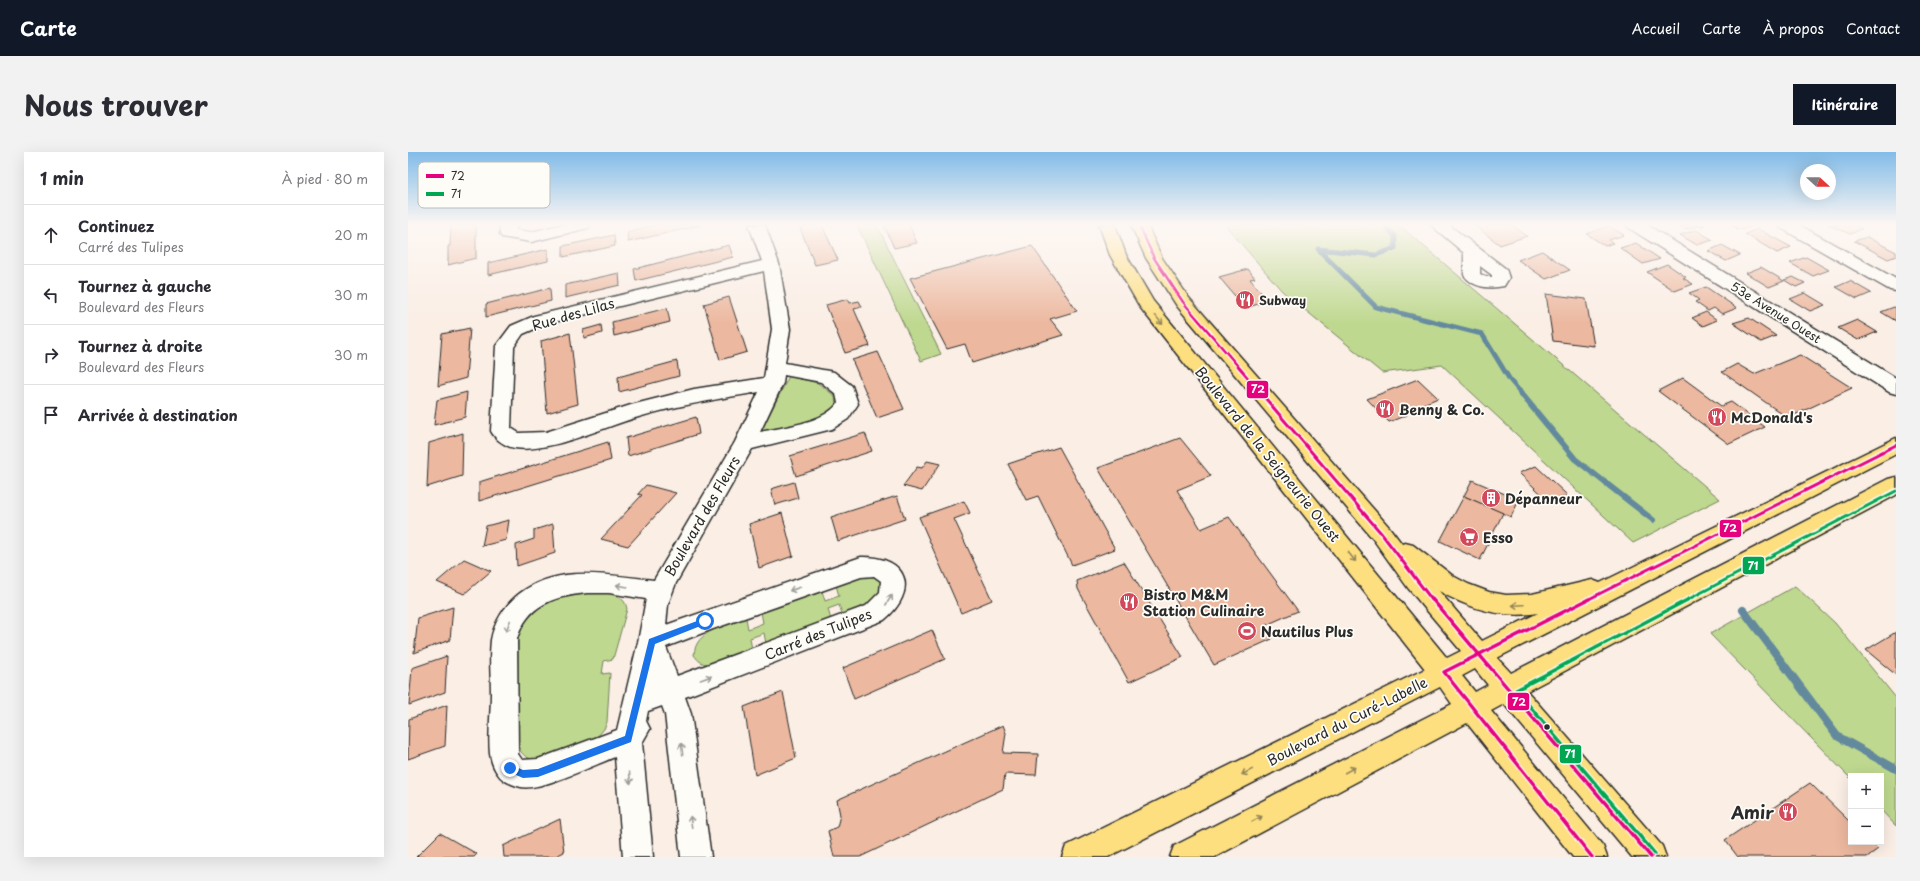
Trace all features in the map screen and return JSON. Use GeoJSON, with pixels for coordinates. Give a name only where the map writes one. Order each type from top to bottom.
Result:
{"type":"FeatureCollection","features":[{"type":"Feature","properties":{"kind":"main road","name":"Boulevard de la Seigneurie Ouest"},"geometry":{"type":"LineString","coordinates":[[1120,258],[1146,303],[1592,857]]}},
{"type":"Feature","properties":{"kind":"main road"},"geometry":{"type":"LineString","coordinates":[[1154,258],[1183,302],[1381,533],[1416,581],[1651,857]]}},
{"type":"Feature","properties":{"kind":"main road","name":"Boulevard du Curé-Labelle"},"geometry":{"type":"LineString","coordinates":[[1077,857],[1896,445]]}},
{"type":"Feature","properties":{"kind":"main road"},"geometry":{"type":"LineString","coordinates":[[1185,857],[1896,485]]}},
{"type":"Feature","properties":{"kind":"main road"},"geometry":{"type":"LineString","coordinates":[[1381,533],[1453,589],[1470,597],[1494,604],[1524,605],[1622,584]]}},
{"type":"Feature","properties":{"kind":"street","name":"Boulevard des Fleurs"},"geometry":{"type":"LineString","coordinates":[[638,857],[628,739],[651,642],[653,621],[661,590],[670,571],[745,443],[774,375],[781,329],[769,258]]}},
{"type":"Feature","properties":{"kind":"street","name":"53e Avenue Ouest"},"geometry":{"type":"LineString","coordinates":[[1688,258],[1896,387]]}},
{"type":"Feature","properties":{"kind":"street"},"geometry":{"type":"LineString","coordinates":[[1846,258],[1896,286]]}},
{"type":"Feature","properties":{"kind":"street","name":"Rue des Lilas"},"geometry":{"type":"LineString","coordinates":[[771,264],[540,320],[517,330],[505,346],[501,431],[515,441],[547,439],[631,412],[774,375]]}},
{"type":"Feature","properties":{"kind":"street","name":"Boulevard des Fleurs"},"geometry":{"type":"LineString","coordinates":[[745,443],[825,424],[841,414],[848,404],[845,391],[827,377],[774,375]]}},
{"type":"Feature","properties":{"kind":"street","name":"Carré des Tulipes"},"geometry":{"type":"LineString","coordinates":[[637,703],[875,613],[884,607],[889,601],[892,594],[893,580],[891,574],[886,570],[870,566],[861,567],[705,621],[651,642]]}},
{"type":"Feature","properties":{"kind":"street","name":"Boulevard des Fleurs"},"geometry":{"type":"LineString","coordinates":[[661,590],[598,583],[558,587],[538,595],[521,607],[509,621],[504,639],[505,762],[510,768],[523,774],[538,773],[628,739],[669,691]]}},
{"type":"Feature","properties":{"kind":"street","name":"Boulevard des Fleurs"},"geometry":{"type":"LineString","coordinates":[[651,642],[678,714],[696,857]]}},
{"type":"Feature","properties":{"kind":"green space"},"geometry":{"type":"Polygon","coordinates":[[[872,258],[893,258],[941,354],[921,361],[872,258]]]}},
{"type":"Feature","properties":{"kind":"green space"},"geometry":{"type":"Polygon","coordinates":[[[1253,258],[1438,258],[1720,499],[1633,543],[1442,365],[1382,373],[1282,291],[1253,258]]]}},
{"type":"Feature","properties":{"kind":"green space"},"geometry":{"type":"Polygon","coordinates":[[[789,376],[818,383],[835,396],[836,407],[821,420],[761,431],[789,376]]]}},
{"type":"Feature","properties":{"kind":"green space"},"geometry":{"type":"Polygon","coordinates":[[[873,575],[881,582],[883,592],[870,606],[843,616],[839,605],[828,609],[831,620],[766,644],[764,633],[750,638],[752,650],[723,662],[706,664],[700,662],[694,655],[700,640],[706,634],[721,626],[746,618],[748,629],[763,623],[761,612],[822,591],[825,601],[839,596],[836,585],[857,578],[873,575]]]}},
{"type":"Feature","properties":{"kind":"green space"},"geometry":{"type":"Polygon","coordinates":[[[1795,586],[1835,623],[1896,698],[1896,826],[1884,813],[1884,773],[1848,773],[1848,776],[1710,634],[1795,586]]]}},
{"type":"Feature","properties":{"kind":"green space"},"geometry":{"type":"Polygon","coordinates":[[[603,592],[615,595],[624,601],[627,609],[613,659],[604,661],[602,674],[610,673],[607,722],[604,729],[597,737],[587,743],[536,760],[529,758],[522,754],[518,745],[518,632],[528,614],[548,600],[572,593],[603,592]]]}},
{"type":"Feature","properties":{"kind":"building"},"geometry":{"type":"Polygon","coordinates":[[[448,258],[476,258],[476,258],[448,265],[448,258]]]}},
{"type":"Feature","properties":{"kind":"building"},"geometry":{"type":"Polygon","coordinates":[[[510,258],[548,258],[548,261],[488,275],[488,263],[510,258]]]}},
{"type":"Feature","properties":{"kind":"building"},"geometry":{"type":"Polygon","coordinates":[[[678,258],[729,258],[636,281],[634,269],[678,258]]]}},
{"type":"Feature","properties":{"kind":"building"},"geometry":{"type":"Polygon","coordinates":[[[812,258],[837,258],[838,260],[815,265],[812,258]]]}},
{"type":"Feature","properties":{"kind":"building"},"geometry":{"type":"Polygon","coordinates":[[[987,258],[1040,258],[1077,311],[1050,319],[1063,335],[972,363],[965,344],[947,349],[910,278],[987,258]]]}},
{"type":"Feature","properties":{"kind":"building"},"geometry":{"type":"Polygon","coordinates":[[[1524,258],[1552,258],[1570,270],[1546,279],[1518,260],[1524,258]]]}},
{"type":"Feature","properties":{"kind":"building"},"geometry":{"type":"Polygon","coordinates":[[[1634,258],[1660,259],[1643,264],[1634,258]]]}},
{"type":"Feature","properties":{"kind":"building"},"geometry":{"type":"Polygon","coordinates":[[[1720,258],[1733,258],[1726,261],[1720,258]]]}},
{"type":"Feature","properties":{"kind":"building"},"geometry":{"type":"Polygon","coordinates":[[[1808,258],[1829,270],[1813,276],[1790,263],[1808,258]]]}},
{"type":"Feature","properties":{"kind":"building"},"geometry":{"type":"Polygon","coordinates":[[[1667,264],[1686,277],[1683,278],[1693,284],[1675,291],[1647,272],[1667,264]]]}},
{"type":"Feature","properties":{"kind":"building"},"geometry":{"type":"Polygon","coordinates":[[[1761,267],[1784,281],[1769,287],[1746,273],[1761,267]]]}},
{"type":"Feature","properties":{"kind":"building"},"geometry":{"type":"Polygon","coordinates":[[[1248,269],[1255,278],[1250,279],[1268,301],[1245,308],[1219,277],[1248,269]]]}},
{"type":"Feature","properties":{"kind":"building"},"geometry":{"type":"Polygon","coordinates":[[[619,273],[620,285],[565,298],[565,285],[619,273]]]}},
{"type":"Feature","properties":{"kind":"building"},"geometry":{"type":"Polygon","coordinates":[[[1793,277],[1805,283],[1796,287],[1784,280],[1793,277]]]}},
{"type":"Feature","properties":{"kind":"building"},"geometry":{"type":"Polygon","coordinates":[[[1850,281],[1871,293],[1857,299],[1836,287],[1850,281]]]}},
{"type":"Feature","properties":{"kind":"building"},"geometry":{"type":"Polygon","coordinates":[[[1706,287],[1737,308],[1722,314],[1714,308],[1708,311],[1695,302],[1699,300],[1689,293],[1706,287]]]}},
{"type":"Feature","properties":{"kind":"building"},"geometry":{"type":"Polygon","coordinates":[[[550,288],[551,301],[486,317],[486,304],[550,288]]]}},
{"type":"Feature","properties":{"kind":"building"},"geometry":{"type":"Polygon","coordinates":[[[1805,293],[1825,305],[1810,311],[1790,299],[1805,293]]]}},
{"type":"Feature","properties":{"kind":"building"},"geometry":{"type":"Polygon","coordinates":[[[1546,294],[1586,299],[1594,346],[1553,341],[1546,294]]]}},
{"type":"Feature","properties":{"kind":"building"},"geometry":{"type":"Polygon","coordinates":[[[729,297],[747,352],[720,360],[704,304],[729,297]]]}},
{"type":"Feature","properties":{"kind":"building"},"geometry":{"type":"Polygon","coordinates":[[[848,299],[850,303],[859,301],[862,307],[854,309],[870,346],[845,353],[826,305],[848,299]]]}},
{"type":"Feature","properties":{"kind":"building"},"geometry":{"type":"Polygon","coordinates":[[[1894,307],[1896,308],[1896,321],[1881,312],[1894,307]]]}},
{"type":"Feature","properties":{"kind":"building"},"geometry":{"type":"Polygon","coordinates":[[[667,308],[670,322],[614,336],[612,322],[667,308]]]}},
{"type":"Feature","properties":{"kind":"building"},"geometry":{"type":"Polygon","coordinates":[[[1706,312],[1717,320],[1703,326],[1692,318],[1706,312]]]}},
{"type":"Feature","properties":{"kind":"building"},"geometry":{"type":"Polygon","coordinates":[[[1749,318],[1776,336],[1761,342],[1733,323],[1749,318]]]}},
{"type":"Feature","properties":{"kind":"building"},"geometry":{"type":"Polygon","coordinates":[[[1857,320],[1877,332],[1858,340],[1838,328],[1857,320]]]}},
{"type":"Feature","properties":{"kind":"building"},"geometry":{"type":"Polygon","coordinates":[[[601,325],[602,333],[584,338],[583,330],[601,325]]]}},
{"type":"Feature","properties":{"kind":"building"},"geometry":{"type":"Polygon","coordinates":[[[470,328],[466,378],[438,386],[442,334],[470,328]]]}},
{"type":"Feature","properties":{"kind":"building"},"geometry":{"type":"Polygon","coordinates":[[[570,333],[578,404],[547,413],[541,341],[570,333]]]}},
{"type":"Feature","properties":{"kind":"building"},"geometry":{"type":"Polygon","coordinates":[[[878,352],[904,409],[877,418],[852,360],[878,352]]]}},
{"type":"Feature","properties":{"kind":"building"},"geometry":{"type":"Polygon","coordinates":[[[1800,355],[1852,388],[1788,418],[1722,372],[1737,364],[1754,374],[1800,355]]]}},
{"type":"Feature","properties":{"kind":"building"},"geometry":{"type":"Polygon","coordinates":[[[677,361],[679,376],[619,392],[618,377],[677,361]]]}},
{"type":"Feature","properties":{"kind":"building"},"geometry":{"type":"Polygon","coordinates":[[[1683,378],[1721,406],[1731,402],[1765,427],[1729,444],[1658,391],[1683,378]]]}},
{"type":"Feature","properties":{"kind":"building"},"geometry":{"type":"Polygon","coordinates":[[[1418,379],[1438,398],[1404,412],[1407,415],[1389,422],[1367,399],[1418,379]]]}},
{"type":"Feature","properties":{"kind":"building"},"geometry":{"type":"Polygon","coordinates":[[[467,392],[465,417],[434,425],[437,400],[467,392]]]}},
{"type":"Feature","properties":{"kind":"building"},"geometry":{"type":"Polygon","coordinates":[[[696,417],[699,434],[628,456],[626,438],[696,417]]]}},
{"type":"Feature","properties":{"kind":"building"},"geometry":{"type":"Polygon","coordinates":[[[463,433],[462,476],[427,487],[429,443],[463,433]]]}},
{"type":"Feature","properties":{"kind":"building"},"geometry":{"type":"Polygon","coordinates":[[[865,433],[872,451],[796,476],[790,456],[865,433]]]}},
{"type":"Feature","properties":{"kind":"building"},"geometry":{"type":"Polygon","coordinates":[[[1180,438],[1211,476],[1177,490],[1201,529],[1229,517],[1298,611],[1264,626],[1272,639],[1214,665],[1098,468],[1180,438]]]}},
{"type":"Feature","properties":{"kind":"building"},"geometry":{"type":"Polygon","coordinates":[[[608,442],[611,460],[479,501],[479,482],[608,442]]]}},
{"type":"Feature","properties":{"kind":"building"},"geometry":{"type":"Polygon","coordinates":[[[1059,447],[1115,549],[1072,565],[1038,496],[1026,500],[1008,464],[1059,447]]]}},
{"type":"Feature","properties":{"kind":"building"},"geometry":{"type":"Polygon","coordinates":[[[927,461],[940,464],[922,491],[903,486],[917,467],[922,468],[927,461]]]}},
{"type":"Feature","properties":{"kind":"building"},"geometry":{"type":"Polygon","coordinates":[[[1536,466],[1567,495],[1551,503],[1519,473],[1536,466]]]}},
{"type":"Feature","properties":{"kind":"building","name":"Dépanneur"},"geometry":{"type":"Polygon","coordinates":[[[1472,480],[1519,500],[1511,517],[1464,496],[1472,480]]]}},
{"type":"Feature","properties":{"kind":"building"},"geometry":{"type":"Polygon","coordinates":[[[794,482],[798,498],[775,505],[771,489],[794,482]]]}},
{"type":"Feature","properties":{"kind":"building"},"geometry":{"type":"Polygon","coordinates":[[[646,485],[676,493],[628,546],[601,539],[642,495],[638,494],[646,485]]]}},
{"type":"Feature","properties":{"kind":"building"},"geometry":{"type":"Polygon","coordinates":[[[897,496],[905,519],[838,541],[831,517],[897,496]]]}},
{"type":"Feature","properties":{"kind":"building"},"geometry":{"type":"Polygon","coordinates":[[[1464,496],[1503,513],[1480,560],[1440,541],[1464,496]]]}},
{"type":"Feature","properties":{"kind":"building"},"geometry":{"type":"Polygon","coordinates":[[[964,501],[970,513],[954,519],[992,600],[961,613],[919,517],[964,501]]]}},
{"type":"Feature","properties":{"kind":"building"},"geometry":{"type":"Polygon","coordinates":[[[782,513],[793,556],[759,568],[749,524],[782,513]]]}},
{"type":"Feature","properties":{"kind":"building"},"geometry":{"type":"Polygon","coordinates":[[[509,520],[506,540],[482,546],[486,526],[509,520]]]}},
{"type":"Feature","properties":{"kind":"building"},"geometry":{"type":"Polygon","coordinates":[[[553,524],[555,553],[517,566],[516,545],[534,539],[534,530],[553,524]]]}},
{"type":"Feature","properties":{"kind":"building"},"geometry":{"type":"Polygon","coordinates":[[[464,559],[491,571],[464,594],[437,582],[464,559]]]}},
{"type":"Feature","properties":{"kind":"building"},"geometry":{"type":"Polygon","coordinates":[[[1124,562],[1183,657],[1129,682],[1078,589],[1077,581],[1124,562]]]}},
{"type":"Feature","properties":{"kind":"building"},"geometry":{"type":"Polygon","coordinates":[[[453,607],[450,640],[414,653],[418,618],[453,607]]]}},
{"type":"Feature","properties":{"kind":"building"},"geometry":{"type":"Polygon","coordinates":[[[932,630],[945,659],[854,699],[843,668],[932,630]]]}},
{"type":"Feature","properties":{"kind":"building"},"geometry":{"type":"Polygon","coordinates":[[[1896,632],[1896,675],[1866,650],[1896,632]]]}},
{"type":"Feature","properties":{"kind":"building"},"geometry":{"type":"Polygon","coordinates":[[[447,656],[445,692],[409,705],[412,668],[447,656]]]}},
{"type":"Feature","properties":{"kind":"building"},"geometry":{"type":"Polygon","coordinates":[[[783,692],[796,758],[755,775],[744,707],[783,692]]]}},
{"type":"Feature","properties":{"kind":"building"},"geometry":{"type":"Polygon","coordinates":[[[447,705],[445,746],[408,759],[409,719],[447,705]]]}},
{"type":"Feature","properties":{"kind":"building"},"geometry":{"type":"Polygon","coordinates":[[[1003,725],[1006,733],[1003,753],[1038,754],[1036,775],[1005,774],[1003,789],[860,857],[834,857],[828,831],[837,827],[840,815],[837,800],[1003,725]]]}},
{"type":"Feature","properties":{"kind":"building"},"geometry":{"type":"Polygon","coordinates":[[[1810,783],[1848,820],[1848,845],[1874,845],[1878,849],[1867,857],[1738,857],[1725,840],[1810,783]]]}},
{"type":"Feature","properties":{"kind":"building"},"geometry":{"type":"Polygon","coordinates":[[[560,819],[564,852],[554,857],[504,857],[503,846],[560,819]]]}},
{"type":"Feature","properties":{"kind":"building"},"geometry":{"type":"Polygon","coordinates":[[[440,833],[477,854],[474,857],[416,857],[440,833]]]}},
{"type":"Feature","properties":{"kind":"waterway"},"geometry":{"type":"LineString","coordinates":[[1327,258],[1376,307],[1482,334],[1510,380],[1521,393]]}},
{"type":"Feature","properties":{"kind":"waterway"},"geometry":{"type":"LineString","coordinates":[[1520,392],[1575,459],[1653,520]]}},
{"type":"Feature","properties":{"kind":"waterway"},"geometry":{"type":"LineString","coordinates":[[1743,610],[1837,736],[1896,769]]}},
{"type":"Feature","properties":{"kind":"transit line","name":"72"},"geometry":{"type":"LineString","coordinates":[[1154,258],[1183,302],[1381,533],[1416,581],[1651,857]]}},
{"type":"Feature","properties":{"kind":"transit line","name":"72"},"geometry":{"type":"LineString","coordinates":[[1592,857],[1444,672],[1896,445]]}},
{"type":"Feature","properties":{"kind":"transit line","name":"71"},"geometry":{"type":"LineString","coordinates":[[1655,854],[1516,690],[1896,491]]}},
{"type":"Feature","properties":{"kind":"place","name":"Subway"},"geometry":{"type":"Point","coordinates":[1245,300]}},
{"type":"Feature","properties":{"kind":"place","name":"Benny & Co."},"geometry":{"type":"Point","coordinates":[1385,409]}},
{"type":"Feature","properties":{"kind":"place","name":"McDonald's"},"geometry":{"type":"Point","coordinates":[1717,417]}},
{"type":"Feature","properties":{"kind":"place","name":"Dépanneur"},"geometry":{"type":"Point","coordinates":[1491,498]}},
{"type":"Feature","properties":{"kind":"place","name":"Esso"},"geometry":{"type":"Point","coordinates":[1469,537]}},
{"type":"Feature","properties":{"kind":"place","name":"Bistro M&M Station Culinaire"},"geometry":{"type":"Point","coordinates":[1129,602]}},
{"type":"Feature","properties":{"kind":"place","name":"Nautilus Plus"},"geometry":{"type":"Point","coordinates":[1247,631]}},
{"type":"Feature","properties":{"kind":"place","name":"Amir"},"geometry":{"type":"Point","coordinates":[1788,812]}},
{"type":"Feature","properties":{"kind":"route"},"geometry":{"type":"LineString","coordinates":[[510,768],[515,772],[523,774],[538,773],[628,739],[651,642],[705,621]]}}]}
